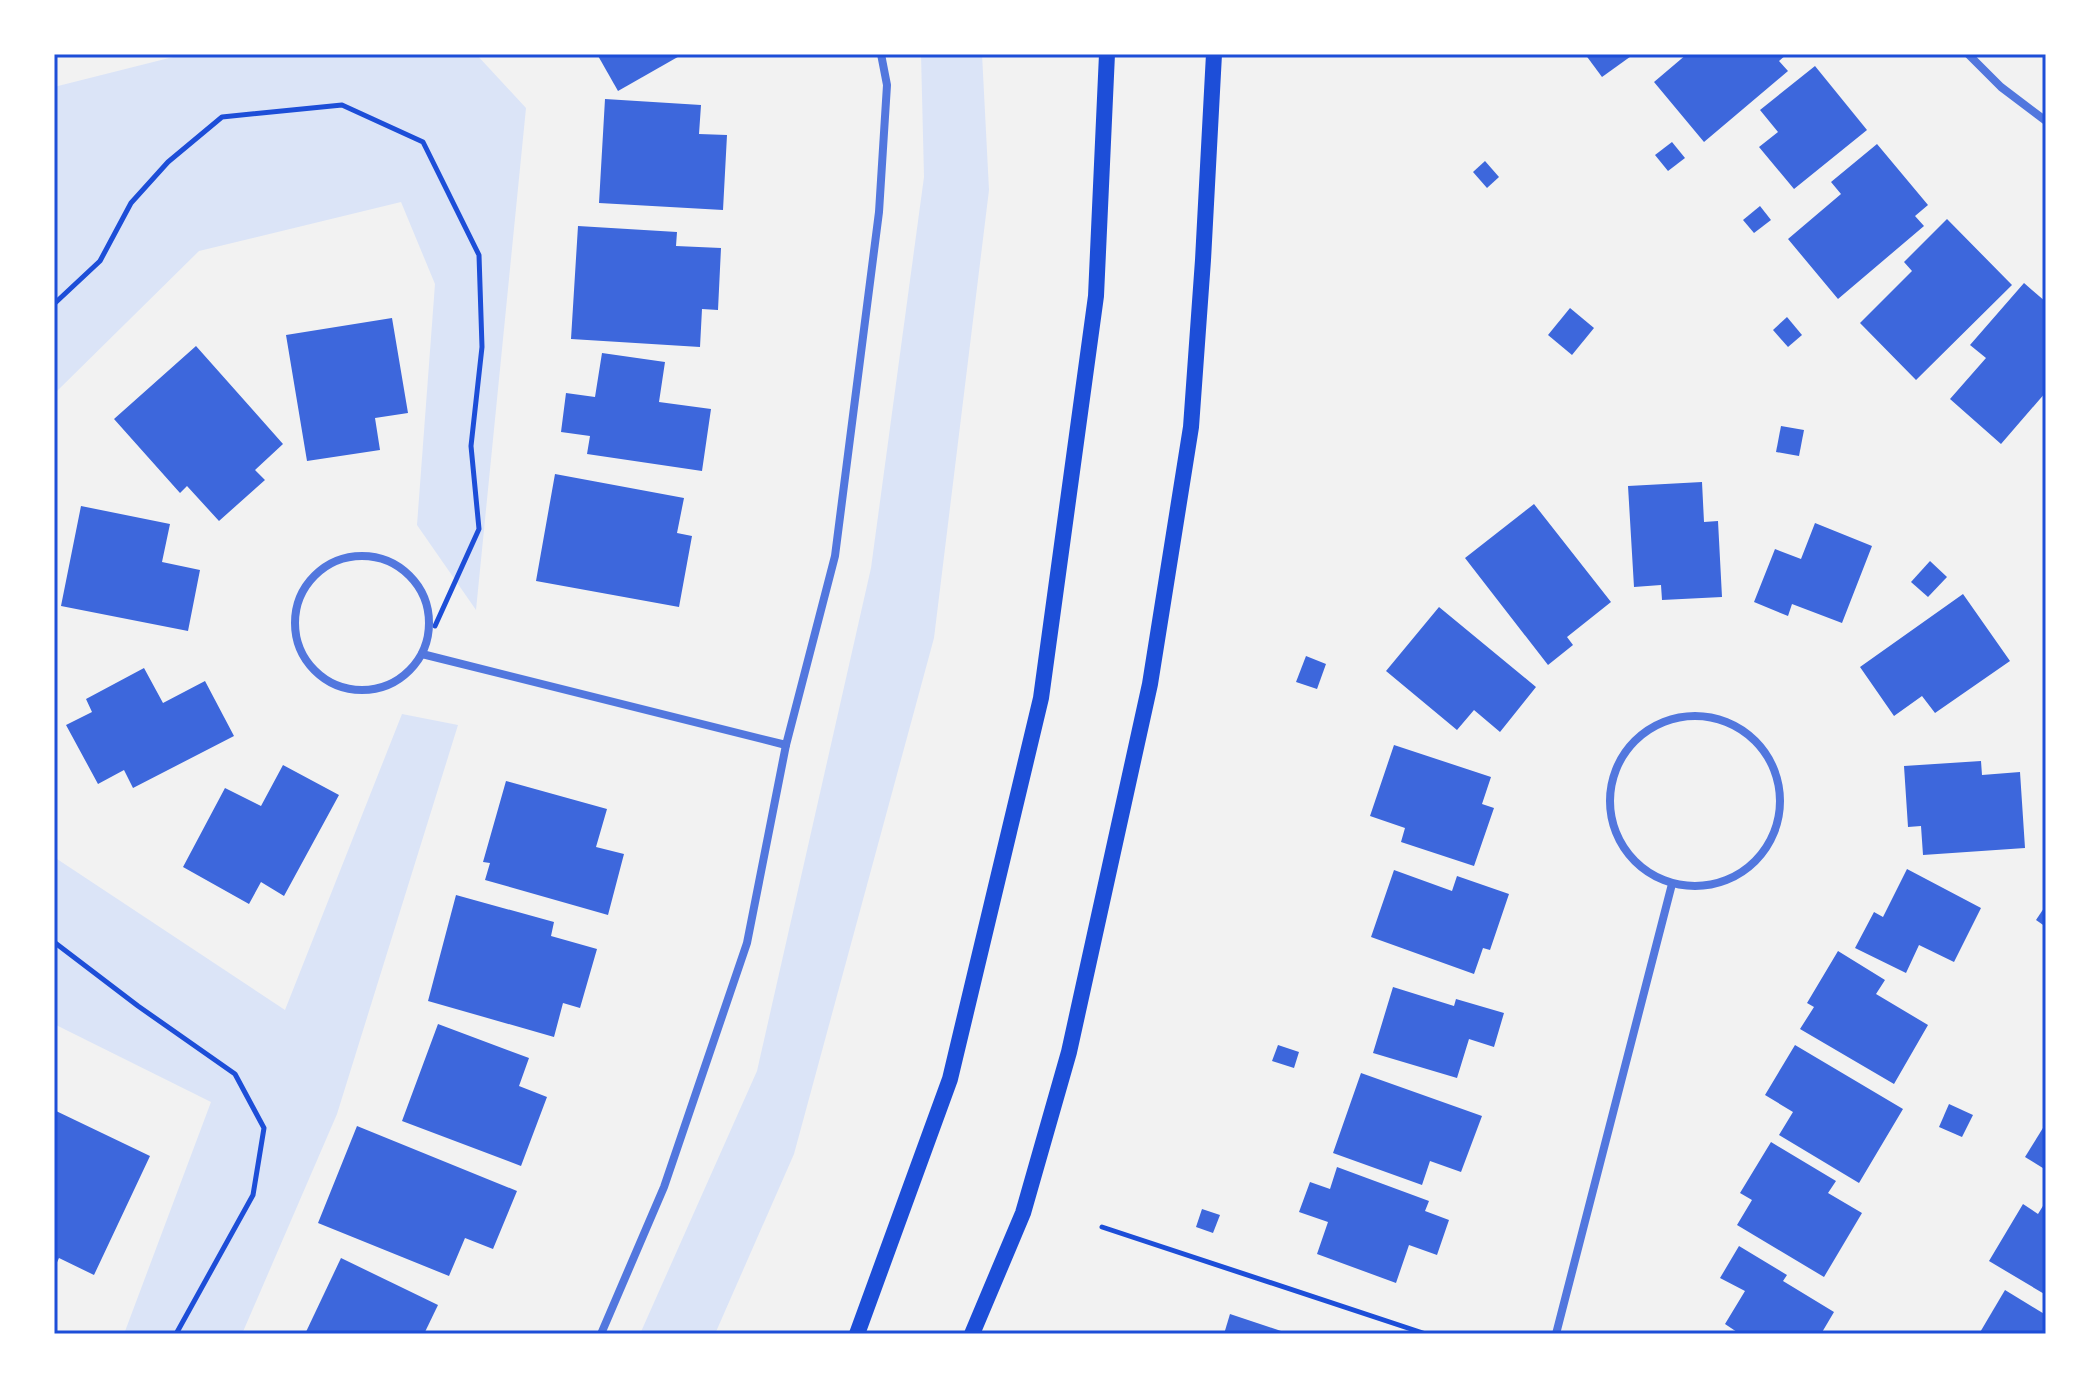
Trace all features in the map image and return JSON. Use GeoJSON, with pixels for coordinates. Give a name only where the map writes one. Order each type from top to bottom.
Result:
{"type":"FeatureCollection","features":[{"type":"Feature","properties":{"kind":"main road"},"geometry":{"type":"LineString","coordinates":[[857,1334],[950,1079],[1041,698],[1096,296],[1107,54]]}},
{"type":"Feature","properties":{"kind":"main road"},"geometry":{"type":"LineString","coordinates":[[972,1334],[1023,1213],[1069,1052],[1150,684],[1191,427],[1214,54]]}},
{"type":"Feature","properties":{"kind":"street"},"geometry":{"type":"LineString","coordinates":[[601,1334],[664,1187],[747,943],[786,745],[837,540],[879,212],[887,85],[881,54]]}},
{"type":"Feature","properties":{"kind":"street"},"geometry":{"type":"LineString","coordinates":[[1968,54],[2001,87],[2046,121]]}},
{"type":"Feature","properties":{"kind":"street"},"geometry":{"type":"LineString","coordinates":[[369,555],[403,569],[416,582],[427,603],[429,632],[422,654],[403,677],[382,688],[359,691],[340,687],[320,676],[309,666],[297,645],[295,617],[305,586],[317,572],[336,560],[369,555]]}},
{"type":"Feature","properties":{"kind":"street"},"geometry":{"type":"LineString","coordinates":[[422,654],[786,745]]}},
{"type":"Feature","properties":{"kind":"street"},"geometry":{"type":"LineString","coordinates":[[1705,715],[1739,727],[1767,754],[1780,786],[1779,821],[1767,849],[1739,875],[1711,886],[1672,884],[1658,878],[1634,860],[1616,833],[1610,811],[1612,781],[1624,754],[1639,736],[1664,721],[1705,715]]}},
{"type":"Feature","properties":{"kind":"street"},"geometry":{"type":"LineString","coordinates":[[1556,1334],[1672,884]]}},
{"type":"Feature","properties":{"kind":"path"},"geometry":{"type":"LineString","coordinates":[[54,304],[100,261],[131,203],[168,162],[222,117],[342,105],[423,142],[479,255],[482,347],[471,446],[479,529],[422,654]]}},
{"type":"Feature","properties":{"kind":"path"},"geometry":{"type":"LineString","coordinates":[[54,942],[235,1074],[264,1128],[253,1195],[176,1334]]}},
{"type":"Feature","properties":{"kind":"path"},"geometry":{"type":"LineString","coordinates":[[1102,1227],[1426,1334]]}},
{"type":"Feature","properties":{"kind":"shaded area"},"geometry":{"type":"Polygon","coordinates":[[[185,54],[476,54],[526,108],[476,610],[417,525],[435,284],[401,202],[199,251],[54,394],[54,87],[185,54]]]}},
{"type":"Feature","properties":{"kind":"shaded area"},"geometry":{"type":"Polygon","coordinates":[[[921,54],[982,54],[989,190],[934,638],[794,1154],[715,1334],[640,1334],[757,1071],[871,568],[924,177],[921,54]]]}},
{"type":"Feature","properties":{"kind":"shaded area"},"geometry":{"type":"Polygon","coordinates":[[[402,714],[458,725],[337,1114],[242,1334],[124,1334],[211,1102],[54,1024],[54,857],[285,1010],[402,714]]]}},
{"type":"Feature","properties":{"kind":"building"},"geometry":{"type":"Polygon","coordinates":[[[597,54],[683,54],[618,91],[597,54]]]}},
{"type":"Feature","properties":{"kind":"building"},"geometry":{"type":"Polygon","coordinates":[[[1585,54],[1634,54],[1602,77],[1585,54]]]}},
{"type":"Feature","properties":{"kind":"building"},"geometry":{"type":"Polygon","coordinates":[[[1687,54],[1787,54],[1779,61],[1788,71],[1704,142],[1654,82],[1687,54]]]}},
{"type":"Feature","properties":{"kind":"building"},"geometry":{"type":"Polygon","coordinates":[[[1815,66],[1867,130],[1794,189],[1759,147],[1778,132],[1760,110],[1815,66]]]}},
{"type":"Feature","properties":{"kind":"building"},"geometry":{"type":"Polygon","coordinates":[[[605,99],[701,105],[699,134],[727,135],[723,210],[599,203],[605,99]]]}},
{"type":"Feature","properties":{"kind":"building"},"geometry":{"type":"Polygon","coordinates":[[[1672,142],[1685,158],[1668,171],[1655,155],[1672,142]]]}},
{"type":"Feature","properties":{"kind":"building"},"geometry":{"type":"Polygon","coordinates":[[[1877,144],[1928,205],[1915,216],[1924,226],[1838,299],[1788,239],[1841,194],[1831,182],[1877,144]]]}},
{"type":"Feature","properties":{"kind":"building"},"geometry":{"type":"Polygon","coordinates":[[[1485,161],[1499,177],[1487,188],[1473,172],[1485,161]]]}},
{"type":"Feature","properties":{"kind":"building"},"geometry":{"type":"Polygon","coordinates":[[[1760,206],[1771,220],[1754,233],[1743,220],[1760,206]]]}},
{"type":"Feature","properties":{"kind":"building"},"geometry":{"type":"Polygon","coordinates":[[[1947,219],[2012,285],[1916,380],[1860,323],[1912,271],[1904,262],[1947,219]]]}},
{"type":"Feature","properties":{"kind":"building"},"geometry":{"type":"Polygon","coordinates":[[[578,226],[677,232],[676,246],[721,248],[718,310],[702,309],[700,347],[571,339],[578,226]]]}},
{"type":"Feature","properties":{"kind":"building"},"geometry":{"type":"Polygon","coordinates":[[[2024,283],[2046,302],[2046,392],[2001,444],[1950,399],[1986,358],[1970,345],[2024,283]]]}},
{"type":"Feature","properties":{"kind":"building"},"geometry":{"type":"Polygon","coordinates":[[[1570,308],[1594,328],[1572,355],[1548,335],[1570,308]]]}},
{"type":"Feature","properties":{"kind":"building"},"geometry":{"type":"Polygon","coordinates":[[[1787,317],[1802,335],[1788,347],[1773,330],[1787,317]]]}},
{"type":"Feature","properties":{"kind":"building"},"geometry":{"type":"Polygon","coordinates":[[[392,318],[408,413],[375,418],[380,450],[307,461],[286,335],[392,318]]]}},
{"type":"Feature","properties":{"kind":"building"},"geometry":{"type":"Polygon","coordinates":[[[196,346],[283,444],[255,470],[265,480],[219,521],[187,486],[180,493],[114,419],[196,346]]]}},
{"type":"Feature","properties":{"kind":"building"},"geometry":{"type":"Polygon","coordinates":[[[602,353],[665,362],[659,402],[711,409],[702,471],[587,454],[590,436],[561,432],[566,393],[595,397],[602,353]]]}},
{"type":"Feature","properties":{"kind":"building"},"geometry":{"type":"Polygon","coordinates":[[[1781,426],[1804,430],[1799,456],[1776,452],[1781,426]]]}},
{"type":"Feature","properties":{"kind":"building"},"geometry":{"type":"Polygon","coordinates":[[[555,474],[684,498],[677,533],[692,536],[679,607],[536,581],[555,474]]]}},
{"type":"Feature","properties":{"kind":"building"},"geometry":{"type":"Polygon","coordinates":[[[1702,482],[1704,522],[1718,521],[1722,597],[1662,600],[1661,585],[1634,587],[1628,486],[1702,482]]]}},
{"type":"Feature","properties":{"kind":"building"},"geometry":{"type":"Polygon","coordinates":[[[1534,504],[1611,602],[1567,637],[1573,645],[1548,665],[1465,558],[1534,504]]]}},
{"type":"Feature","properties":{"kind":"building"},"geometry":{"type":"Polygon","coordinates":[[[81,506],[170,524],[162,562],[200,570],[188,631],[61,606],[81,506]]]}},
{"type":"Feature","properties":{"kind":"building"},"geometry":{"type":"Polygon","coordinates":[[[1815,523],[1872,546],[1842,623],[1792,604],[1788,616],[1754,602],[1775,549],[1801,559],[1815,523]]]}},
{"type":"Feature","properties":{"kind":"building"},"geometry":{"type":"Polygon","coordinates":[[[1930,561],[1947,577],[1928,597],[1911,582],[1930,561]]]}},
{"type":"Feature","properties":{"kind":"building"},"geometry":{"type":"Polygon","coordinates":[[[1963,594],[2010,661],[1935,713],[1922,696],[1894,716],[1860,667],[1963,594]]]}},
{"type":"Feature","properties":{"kind":"building"},"geometry":{"type":"Polygon","coordinates":[[[1439,607],[1536,687],[1500,732],[1474,710],[1457,730],[1386,671],[1439,607]]]}},
{"type":"Feature","properties":{"kind":"building"},"geometry":{"type":"Polygon","coordinates":[[[1306,656],[1326,664],[1317,689],[1296,682],[1306,656]]]}},
{"type":"Feature","properties":{"kind":"building"},"geometry":{"type":"Polygon","coordinates":[[[144,668],[163,703],[205,681],[234,736],[133,788],[124,770],[98,784],[66,725],[92,712],[86,699],[144,668]]]}},
{"type":"Feature","properties":{"kind":"building"},"geometry":{"type":"Polygon","coordinates":[[[1394,745],[1491,777],[1482,804],[1494,808],[1474,866],[1401,842],[1405,828],[1370,816],[1394,745]]]}},
{"type":"Feature","properties":{"kind":"building"},"geometry":{"type":"Polygon","coordinates":[[[1981,761],[1982,775],[2020,772],[2025,848],[1923,855],[1921,826],[1908,827],[1904,766],[1981,761]]]}},
{"type":"Feature","properties":{"kind":"building"},"geometry":{"type":"Polygon","coordinates":[[[283,765],[339,795],[284,896],[261,882],[249,904],[183,867],[225,788],[261,806],[283,765]]]}},
{"type":"Feature","properties":{"kind":"building"},"geometry":{"type":"Polygon","coordinates":[[[506,781],[607,809],[596,847],[624,854],[608,915],[485,880],[490,863],[483,862],[506,781]]]}},
{"type":"Feature","properties":{"kind":"building"},"geometry":{"type":"Polygon","coordinates":[[[1907,869],[1981,908],[1954,962],[1919,945],[1906,973],[1855,948],[1874,912],[1883,917],[1907,869]]]}},
{"type":"Feature","properties":{"kind":"building"},"geometry":{"type":"Polygon","coordinates":[[[1394,870],[1452,891],[1457,876],[1509,894],[1490,950],[1483,948],[1474,974],[1371,937],[1394,870]]]}},
{"type":"Feature","properties":{"kind":"building"},"geometry":{"type":"Polygon","coordinates":[[[456,895],[554,922],[551,936],[597,949],[580,1008],[563,1003],[554,1037],[428,1001],[456,895]]]}},
{"type":"Feature","properties":{"kind":"building"},"geometry":{"type":"Polygon","coordinates":[[[2046,905],[2046,927],[2036,920],[2046,905]]]}},
{"type":"Feature","properties":{"kind":"building"},"geometry":{"type":"Polygon","coordinates":[[[1838,951],[1885,980],[1876,994],[1928,1025],[1894,1084],[1800,1029],[1814,1007],[1807,1003],[1838,951]]]}},
{"type":"Feature","properties":{"kind":"building"},"geometry":{"type":"Polygon","coordinates":[[[1393,987],[1454,1006],[1456,999],[1504,1013],[1494,1047],[1469,1039],[1457,1078],[1373,1053],[1393,987]]]}},
{"type":"Feature","properties":{"kind":"building"},"geometry":{"type":"Polygon","coordinates":[[[438,1024],[529,1058],[519,1086],[547,1097],[521,1166],[402,1121],[438,1024]]]}},
{"type":"Feature","properties":{"kind":"building"},"geometry":{"type":"Polygon","coordinates":[[[1278,1045],[1299,1052],[1294,1068],[1272,1061],[1278,1045]]]}},
{"type":"Feature","properties":{"kind":"building"},"geometry":{"type":"Polygon","coordinates":[[[1795,1045],[1903,1109],[1859,1183],[1779,1135],[1793,1112],[1765,1095],[1795,1045]]]}},
{"type":"Feature","properties":{"kind":"building"},"geometry":{"type":"Polygon","coordinates":[[[1361,1073],[1482,1116],[1461,1172],[1430,1161],[1422,1185],[1333,1153],[1361,1073]]]}},
{"type":"Feature","properties":{"kind":"building"},"geometry":{"type":"Polygon","coordinates":[[[1949,1104],[1973,1115],[1962,1137],[1939,1127],[1949,1104]]]}},
{"type":"Feature","properties":{"kind":"building"},"geometry":{"type":"Polygon","coordinates":[[[54,1110],[150,1156],[94,1275],[59,1258],[54,1269],[54,1110]]]}},
{"type":"Feature","properties":{"kind":"building"},"geometry":{"type":"Polygon","coordinates":[[[2046,1123],[2046,1170],[2025,1157],[2046,1123]]]}},
{"type":"Feature","properties":{"kind":"building"},"geometry":{"type":"Polygon","coordinates":[[[357,1126],[517,1191],[493,1249],[465,1238],[449,1276],[318,1223],[357,1126]]]}},
{"type":"Feature","properties":{"kind":"building"},"geometry":{"type":"Polygon","coordinates":[[[1771,1142],[1836,1181],[1828,1193],[1862,1213],[1824,1277],[1737,1225],[1752,1200],[1740,1193],[1771,1142]]]}},
{"type":"Feature","properties":{"kind":"building"},"geometry":{"type":"Polygon","coordinates":[[[1337,1167],[1429,1201],[1425,1211],[1449,1220],[1437,1255],[1409,1245],[1396,1283],[1317,1254],[1328,1222],[1299,1212],[1310,1182],[1330,1189],[1337,1167]]]}},
{"type":"Feature","properties":{"kind":"building"},"geometry":{"type":"Polygon","coordinates":[[[2046,1201],[2046,1295],[1989,1261],[2023,1204],[2038,1214],[2046,1201]]]}},
{"type":"Feature","properties":{"kind":"building"},"geometry":{"type":"Polygon","coordinates":[[[1202,1209],[1220,1215],[1213,1233],[1196,1227],[1202,1209]]]}},
{"type":"Feature","properties":{"kind":"building"},"geometry":{"type":"Polygon","coordinates":[[[1739,1246],[1787,1275],[1783,1281],[1834,1312],[1821,1334],[1740,1334],[1725,1324],[1745,1291],[1720,1278],[1739,1246]]]}},
{"type":"Feature","properties":{"kind":"building"},"geometry":{"type":"Polygon","coordinates":[[[341,1258],[438,1305],[424,1334],[305,1334],[341,1258]]]}},
{"type":"Feature","properties":{"kind":"building"},"geometry":{"type":"Polygon","coordinates":[[[2005,1290],[2046,1315],[2046,1334],[1979,1334],[2005,1290]]]}},
{"type":"Feature","properties":{"kind":"building"},"geometry":{"type":"Polygon","coordinates":[[[1230,1314],[1287,1333],[1287,1334],[1224,1334],[1230,1314]]]}}]}
